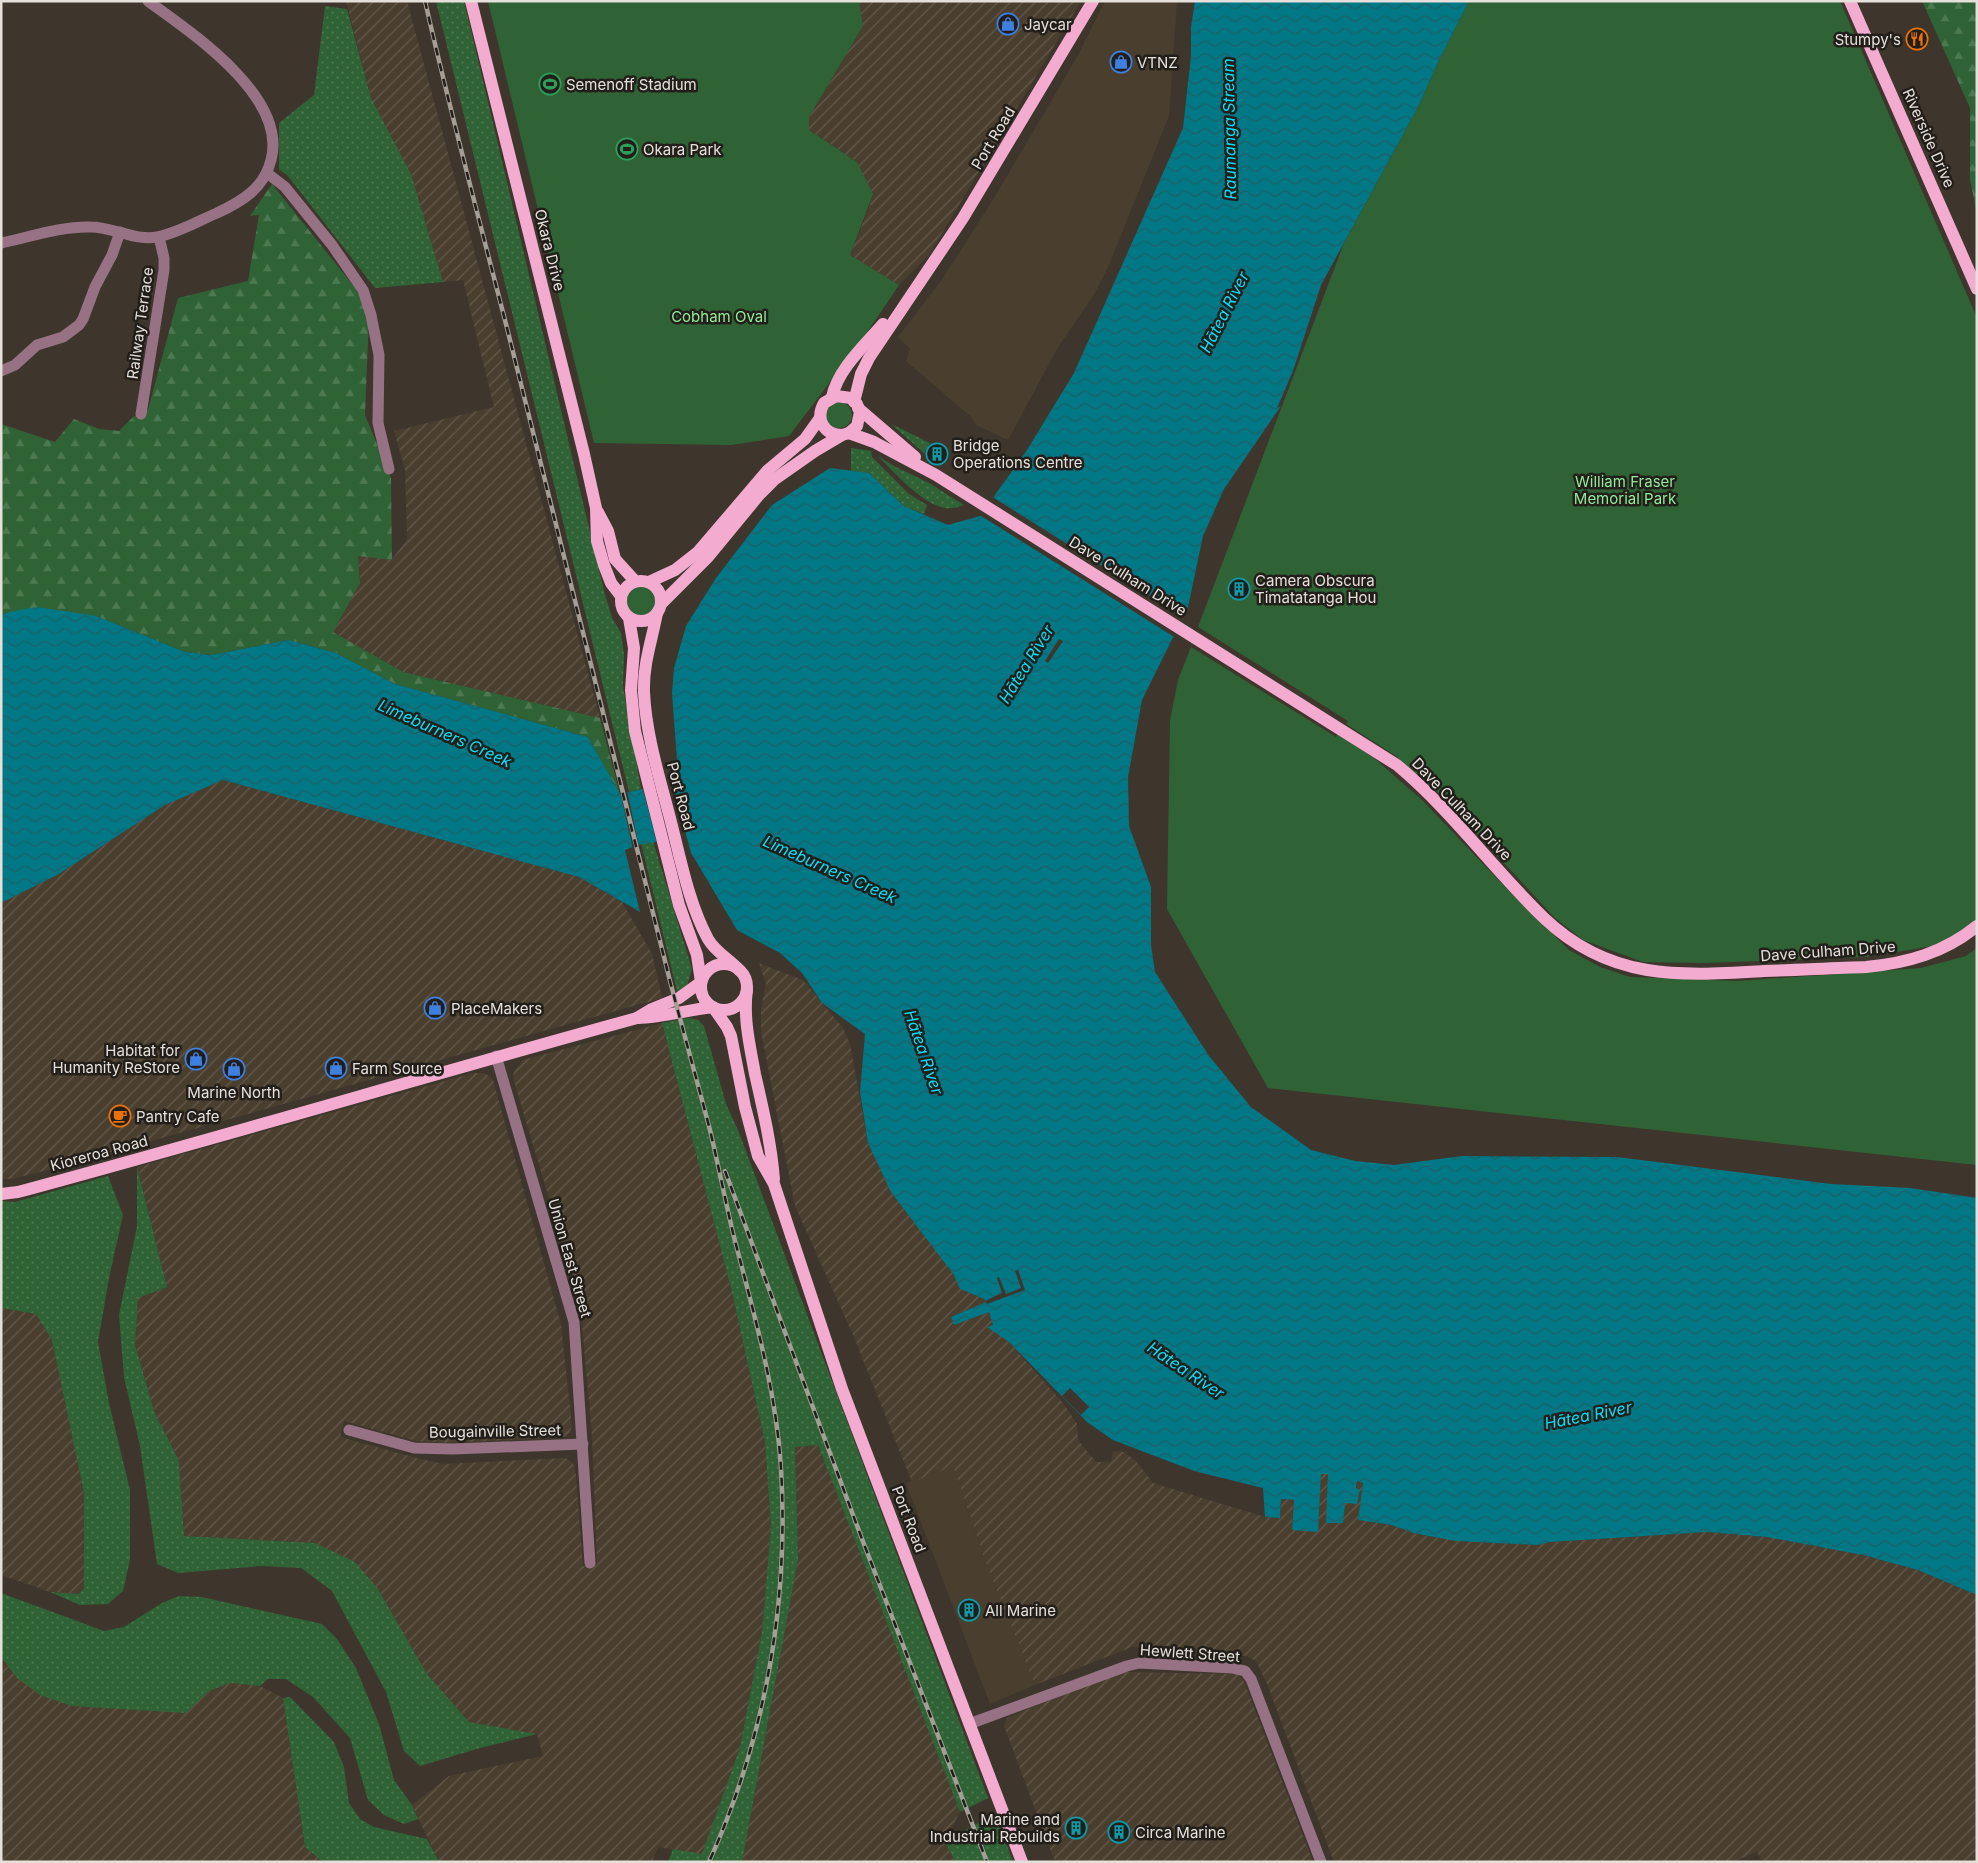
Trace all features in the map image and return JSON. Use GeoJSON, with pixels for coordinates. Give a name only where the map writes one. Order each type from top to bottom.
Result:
{"type":"FeatureCollection","features":[{"type":"Feature","properties":{"kind":"main road","name":"Okara Drive"},"geometry":{"type":"LineString","coordinates":[[471,1],[542,281],[596,508],[597,541],[611,583],[621,596]]}},
{"type":"Feature","properties":{"kind":"main road","name":"Port Road"},"geometry":{"type":"LineString","coordinates":[[856,405],[861,374],[869,358],[980,191],[1093,1]]}},
{"type":"Feature","properties":{"kind":"main road","name":"Riverside Drive"},"geometry":{"type":"LineString","coordinates":[[1850,1],[1977,289]]}},
{"type":"Feature","properties":{"kind":"main road","name":"Port Road"},"geometry":{"type":"LineString","coordinates":[[832,397],[834,388],[841,375],[915,287]]}},
{"type":"Feature","properties":{"kind":"main road"},"geometry":{"type":"LineString","coordinates":[[841,395],[856,405],[859,422],[846,434],[814,451],[775,479],[759,495],[708,557],[659,609],[644,621],[629,618],[622,610],[621,596],[626,587],[635,581],[649,582],[675,570],[698,552],[768,470],[805,440],[820,418],[824,403],[832,397],[841,395]]}},
{"type":"Feature","properties":{"kind":"main road","name":"Dave Culham Drive"},"geometry":{"type":"LineString","coordinates":[[856,405],[897,443],[936,475]]}},
{"type":"Feature","properties":{"kind":"main road"},"geometry":{"type":"LineString","coordinates":[[820,418],[825,429],[830,433],[846,434]]}},
{"type":"Feature","properties":{"kind":"main road","name":"Dave Culham Drive"},"geometry":{"type":"LineString","coordinates":[[846,434],[874,442],[936,475],[1242,666],[1397,766],[1418,783],[1456,821],[1546,920],[1584,948],[1620,964],[1653,972],[1696,975],[1882,965],[1910,961],[1935,952],[1946,947],[1977,926]]}},
{"type":"Feature","properties":{"kind":"main road","name":"Okara Drive"},"geometry":{"type":"LineString","coordinates":[[596,508],[608,531],[615,559],[635,581]]}},
{"type":"Feature","properties":{"kind":"main road"},"geometry":{"type":"LineString","coordinates":[[649,582],[659,591],[659,609]]}},
{"type":"Feature","properties":{"kind":"main road","name":"Port Road"},"geometry":{"type":"LineString","coordinates":[[647,755],[648,728],[644,691],[645,662],[659,609]]}},
{"type":"Feature","properties":{"kind":"main road","name":"Port Road"},"geometry":{"type":"LineString","coordinates":[[629,618],[634,648],[631,690],[635,731],[647,755],[677,871],[679,905],[697,956],[703,996],[713,1007],[731,1036],[745,1107],[758,1156],[774,1184],[842,1389],[1022,1862]]}},
{"type":"Feature","properties":{"kind":"main road","name":"Port Road"},"geometry":{"type":"LineString","coordinates":[[677,871],[693,900],[709,940],[720,954],[735,964],[747,983],[745,1011],[750,1047],[772,1152],[774,1184]]}},
{"type":"Feature","properties":{"kind":"main road"},"geometry":{"type":"LineString","coordinates":[[701,982],[708,970],[714,966],[728,964],[740,971]]}},
{"type":"Feature","properties":{"kind":"main road","name":"Kioreroa Road"},"geometry":{"type":"LineString","coordinates":[[637,1018],[652,1009],[679,998],[701,982]]}},
{"type":"Feature","properties":{"kind":"main road"},"geometry":{"type":"LineString","coordinates":[[713,1007],[720,1009],[734,1007],[744,997],[747,990]]}},
{"type":"Feature","properties":{"kind":"main road","name":"Kioreroa Road"},"geometry":{"type":"LineString","coordinates":[[1,1194],[18,1192],[121,1164],[496,1056],[637,1018],[656,1017],[713,1007]]}},
{"type":"Feature","properties":{"kind":"street"},"geometry":{"type":"LineString","coordinates":[[1,243],[82,227],[104,228],[143,237],[159,237],[239,202],[257,188],[267,173],[274,147],[273,133],[270,119],[257,98],[245,82],[222,59],[148,1]]}},
{"type":"Feature","properties":{"kind":"street"},"geometry":{"type":"LineString","coordinates":[[267,173],[285,187],[349,267],[363,290],[371,315],[379,355],[378,423],[389,469]]}},
{"type":"Feature","properties":{"kind":"street"},"geometry":{"type":"LineString","coordinates":[[1,371],[15,365],[37,345],[62,337],[78,326],[83,319],[95,287],[112,255],[120,232]]}},
{"type":"Feature","properties":{"kind":"street","name":"Railway Terrace"},"geometry":{"type":"LineString","coordinates":[[141,414],[164,270],[164,258],[159,237]]}},
{"type":"Feature","properties":{"kind":"street","name":"Union East Street"},"geometry":{"type":"LineString","coordinates":[[496,1056],[574,1322],[590,1563]]}},
{"type":"Feature","properties":{"kind":"street","name":"Bougainville Street"},"geometry":{"type":"LineString","coordinates":[[349,1430],[414,1448],[453,1449],[583,1444]]}},
{"type":"Feature","properties":{"kind":"street","name":"Hewlett Street"},"geometry":{"type":"LineString","coordinates":[[969,1724],[1113,1669],[1133,1664],[1232,1668],[1245,1671],[1251,1679],[1320,1862]]}},
{"type":"Feature","properties":{"kind":"shaded area"},"geometry":{"type":"Polygon","coordinates":[[[346,1],[407,1],[600,718],[403,672],[333,632],[360,583],[358,556],[392,559],[407,540],[405,469],[394,431],[494,407],[463,280],[443,282],[411,174],[371,98],[346,1]]]}},
{"type":"Feature","properties":{"kind":"shaded area"},"geometry":{"type":"Polygon","coordinates":[[[859,1],[1081,1],[929,255],[899,285],[850,255],[870,205],[857,162],[809,130],[809,117],[863,26],[859,1]]]}},
{"type":"Feature","properties":{"kind":"shaded area"},"geometry":{"type":"Polygon","coordinates":[[[1105,1],[1177,1],[1169,116],[1109,265],[1095,293],[1057,349],[1008,440],[976,425],[970,416],[906,361],[910,349],[898,337],[943,278],[994,198],[1077,57],[1105,1]]]}},
{"type":"Feature","properties":{"kind":"shaded area"},"geometry":{"type":"Polygon","coordinates":[[[223,780],[579,877],[622,902],[652,954],[662,998],[44,1171],[12,1179],[1,1179],[1,903],[57,875],[165,805],[223,780]]]}},
{"type":"Feature","properties":{"kind":"shaded area"},"geometry":{"type":"Polygon","coordinates":[[[759,963],[803,980],[843,1028],[850,1044],[868,1143],[954,1275],[960,1289],[984,1299],[986,1302],[951,1317],[954,1325],[989,1312],[993,1325],[988,1327],[1009,1342],[1063,1403],[1077,1424],[1078,1440],[1096,1462],[1111,1462],[1113,1451],[1124,1452],[1136,1461],[1153,1483],[1265,1517],[1280,1518],[1281,1499],[1294,1500],[1292,1529],[1318,1532],[1321,1473],[1329,1474],[1326,1522],[1345,1503],[1357,1504],[1357,1481],[1363,1483],[1358,1520],[1392,1525],[1413,1533],[1456,1541],[1538,1545],[1550,1542],[1707,1532],[1767,1537],[1863,1555],[1918,1570],[1977,1595],[1977,1862],[1762,1862],[1757,1852],[1733,1862],[1334,1862],[1267,1684],[1256,1661],[1247,1656],[1132,1647],[1035,1685],[987,1566],[953,1466],[912,1482],[853,1335],[795,1206],[761,1032],[761,1008],[766,984],[759,963]]]}},
{"type":"Feature","properties":{"kind":"shaded area"},"geometry":{"type":"Polygon","coordinates":[[[662,1023],[732,1292],[765,1442],[771,1526],[762,1632],[740,1747],[702,1855],[658,1847],[652,1862],[439,1862],[412,1805],[449,1776],[543,1756],[537,1734],[469,1722],[427,1674],[378,1589],[315,1543],[184,1536],[179,1461],[154,1411],[135,1345],[138,1298],[167,1287],[137,1167],[473,1073],[483,1073],[489,1076],[493,1080],[561,1324],[572,1426],[570,1433],[564,1437],[448,1443],[416,1441],[344,1421],[340,1437],[443,1464],[565,1458],[575,1466],[583,1566],[597,1564],[592,1436],[580,1302],[513,1078],[514,1071],[523,1060],[662,1023]]]}},
{"type":"Feature","properties":{"kind":"shaded area"},"geometry":{"type":"Polygon","coordinates":[[[1,1308],[36,1314],[52,1340],[84,1493],[84,1588],[79,1594],[50,1592],[1,1575],[1,1308]]]}},
{"type":"Feature","properties":{"kind":"shaded area"},"geometry":{"type":"Polygon","coordinates":[[[818,1445],[960,1812],[945,1841],[955,1862],[742,1862],[798,1560],[795,1447],[818,1445]]]}},
{"type":"Feature","properties":{"kind":"shaded area"},"geometry":{"type":"Polygon","coordinates":[[[953,1466],[987,1566],[1035,1685],[990,1704],[906,1483],[953,1466]]]}},
{"type":"Feature","properties":{"kind":"shaded area"},"geometry":{"type":"Polygon","coordinates":[[[1,1657],[17,1678],[186,1713],[209,1691],[230,1683],[260,1686],[283,1698],[305,1847],[323,1862],[1,1862],[1,1657]]]}},
{"type":"Feature","properties":{"kind":"shaded area"},"geometry":{"type":"Polygon","coordinates":[[[1118,1672],[1237,1674],[1243,1679],[1313,1862],[1055,1862],[1004,1726],[1007,1718],[1118,1672]]]}},
{"type":"Feature","properties":{"kind":"green space"},"geometry":{"type":"Polygon","coordinates":[[[436,1],[464,1],[604,591],[612,618],[621,633],[624,654],[623,686],[641,789],[629,792],[436,1]]]}},
{"type":"Feature","properties":{"kind":"green space","name":"Cobham Oval"},"geometry":{"type":"Polygon","coordinates":[[[488,1],[859,1],[863,26],[809,117],[809,130],[857,162],[873,194],[850,255],[899,285],[862,340],[789,436],[731,445],[594,443],[488,1]]]}},
{"type":"Feature","properties":{"kind":"green space","name":"William Fraser Memorial Park"},"geometry":{"type":"Polygon","coordinates":[[[1469,1],[1840,1],[1977,318],[1977,929],[1939,945],[1866,957],[1704,963],[1643,962],[1583,940],[1554,917],[1443,797],[1396,756],[1346,724],[1348,721],[1198,627],[1344,243],[1419,105],[1469,1]]]}},
{"type":"Feature","properties":{"kind":"green space"},"geometry":{"type":"Polygon","coordinates":[[[1922,1],[1977,1],[1977,215],[1970,179],[1970,108],[1922,1]]]}},
{"type":"Feature","properties":{"kind":"green space"},"geometry":{"type":"Polygon","coordinates":[[[325,6],[347,9],[371,98],[411,174],[443,282],[375,288],[288,176],[279,169],[279,123],[314,95],[325,6]]]}},
{"type":"Feature","properties":{"kind":"green space"},"geometry":{"type":"Polygon","coordinates":[[[272,184],[356,289],[369,316],[365,415],[391,478],[392,560],[358,556],[360,583],[333,632],[403,672],[600,718],[620,794],[588,737],[395,684],[336,653],[288,640],[212,655],[185,652],[96,616],[9,612],[1,615],[1,424],[55,442],[74,419],[99,429],[119,431],[133,417],[148,410],[178,298],[248,281],[259,215],[250,216],[272,184]]]}},
{"type":"Feature","properties":{"kind":"green space"},"geometry":{"type":"Polygon","coordinates":[[[839,402],[848,406],[852,415],[848,424],[839,428],[830,424],[826,415],[830,406],[839,402]]]}},
{"type":"Feature","properties":{"kind":"green space"},"geometry":{"type":"Polygon","coordinates":[[[891,424],[930,443],[924,453],[891,424]]]}},
{"type":"Feature","properties":{"kind":"green space"},"geometry":{"type":"Polygon","coordinates":[[[851,448],[871,451],[872,457],[909,494],[927,505],[924,514],[904,506],[869,473],[851,471],[851,448]]]}},
{"type":"Feature","properties":{"kind":"green space"},"geometry":{"type":"Polygon","coordinates":[[[878,456],[929,483],[964,505],[953,508],[936,506],[909,487],[878,456]]]}},
{"type":"Feature","properties":{"kind":"green space"},"geometry":{"type":"Polygon","coordinates":[[[641,587],[651,591],[655,601],[651,611],[641,615],[631,611],[627,601],[631,591],[641,587]]]}},
{"type":"Feature","properties":{"kind":"green space"},"geometry":{"type":"Polygon","coordinates":[[[1191,647],[1336,737],[1338,734],[1374,758],[1422,800],[1507,889],[1569,950],[1600,967],[1630,977],[1738,981],[1921,968],[1966,956],[1977,948],[1977,1165],[1268,1088],[1167,909],[1170,720],[1178,680],[1191,647]]]}},
{"type":"Feature","properties":{"kind":"green space"},"geometry":{"type":"Polygon","coordinates":[[[653,841],[692,969],[687,986],[678,995],[641,843],[653,841]]]}},
{"type":"Feature","properties":{"kind":"green space"},"geometry":{"type":"Polygon","coordinates":[[[689,1018],[698,1020],[704,1026],[726,1104],[738,1130],[988,1798],[960,1812],[818,1445],[795,1447],[798,1560],[742,1862],[668,1862],[673,1849],[702,1854],[740,1747],[762,1632],[771,1526],[765,1442],[732,1292],[662,1023],[689,1018]]]}},
{"type":"Feature","properties":{"kind":"green space"},"geometry":{"type":"Polygon","coordinates":[[[137,1167],[167,1287],[138,1298],[135,1345],[154,1411],[179,1461],[184,1536],[315,1543],[355,1562],[378,1589],[427,1674],[469,1722],[537,1734],[480,1748],[420,1766],[404,1751],[386,1692],[332,1591],[301,1568],[261,1566],[178,1573],[157,1564],[140,1446],[124,1377],[119,1315],[137,1226],[137,1167]]]}},
{"type":"Feature","properties":{"kind":"green space"},"geometry":{"type":"Polygon","coordinates":[[[108,1176],[123,1215],[109,1278],[98,1342],[109,1403],[130,1490],[130,1560],[123,1591],[108,1604],[80,1605],[50,1592],[79,1594],[84,1588],[84,1493],[52,1340],[36,1314],[1,1308],[1,1201],[15,1202],[108,1176]]]}},
{"type":"Feature","properties":{"kind":"green space"},"geometry":{"type":"Polygon","coordinates":[[[1,1593],[104,1631],[124,1627],[162,1603],[179,1596],[202,1597],[322,1624],[337,1639],[356,1668],[379,1724],[394,1780],[412,1805],[418,1819],[404,1824],[384,1815],[368,1800],[350,1738],[313,1697],[286,1679],[268,1679],[260,1686],[230,1683],[209,1691],[186,1713],[72,1706],[40,1695],[17,1678],[1,1657],[1,1593]]]}},
{"type":"Feature","properties":{"kind":"green space"},"geometry":{"type":"Polygon","coordinates":[[[290,1697],[334,1742],[344,1767],[349,1803],[360,1819],[374,1827],[427,1839],[439,1862],[323,1862],[305,1847],[283,1698],[290,1697]]]}},
{"type":"Feature","properties":{"kind":"green space"},"geometry":{"type":"Polygon","coordinates":[[[995,1814],[1013,1862],[955,1862],[945,1841],[995,1814]]]}},
{"type":"Feature","properties":{"kind":"water"},"geometry":{"type":"Polygon","coordinates":[[[1195,1],[1469,1],[1419,105],[1321,285],[1293,371],[1277,408],[1281,406],[1224,489],[1203,536],[1188,607],[1142,700],[1128,777],[1129,826],[1151,887],[1151,945],[1155,972],[1209,1056],[1251,1107],[1311,1150],[1355,1161],[1394,1165],[1462,1156],[1617,1157],[1831,1184],[1910,1188],[1977,1198],[1977,1595],[1918,1570],[1863,1555],[1767,1537],[1707,1532],[1550,1542],[1538,1545],[1456,1541],[1413,1533],[1392,1525],[1358,1520],[1363,1483],[1357,1481],[1356,1488],[1360,1490],[1357,1504],[1345,1503],[1343,1523],[1326,1523],[1328,1474],[1321,1474],[1318,1532],[1292,1530],[1294,1500],[1281,1499],[1280,1518],[1265,1517],[1263,1488],[1194,1471],[1113,1440],[1087,1422],[1009,1342],[987,1327],[993,1325],[989,1312],[954,1325],[951,1317],[986,1302],[984,1299],[960,1289],[954,1275],[891,1192],[868,1143],[860,1092],[865,1034],[822,1003],[802,973],[780,953],[737,930],[684,841],[654,842],[625,850],[640,912],[579,877],[223,780],[165,805],[57,875],[1,903],[1,615],[9,612],[37,607],[96,616],[185,652],[212,655],[288,640],[336,653],[395,684],[588,737],[620,794],[669,783],[678,773],[672,693],[674,668],[686,626],[716,578],[772,505],[830,468],[869,473],[904,506],[948,525],[980,516],[1027,450],[1074,373],[1183,128],[1191,56],[1191,27],[1195,1]]]}},
{"type":"Feature","properties":{"kind":"pier"},"geometry":{"type":"Polygon","coordinates":[[[991,496],[1186,619],[1176,638],[978,514],[991,496]]]}},
{"type":"Feature","properties":{"kind":"pier"},"geometry":{"type":"Polygon","coordinates":[[[1059,639],[1063,641],[1048,663],[1045,661],[1059,639]]]}},
{"type":"Feature","properties":{"kind":"pier"},"geometry":{"type":"Polygon","coordinates":[[[671,777],[693,861],[683,844],[657,843],[642,786],[668,780],[671,777]]]}},
{"type":"Feature","properties":{"kind":"pier"},"geometry":{"type":"Polygon","coordinates":[[[627,790],[639,847],[633,849],[620,791],[627,790]]]}},
{"type":"Feature","properties":{"kind":"pier"},"geometry":{"type":"Polygon","coordinates":[[[1018,1270],[1025,1290],[987,1304],[985,1301],[1002,1293],[997,1278],[999,1277],[1006,1294],[1021,1288],[1015,1271],[1018,1270]]]}},
{"type":"Feature","properties":{"kind":"pier"},"geometry":{"type":"Polygon","coordinates":[[[1070,1388],[1089,1407],[1081,1415],[1062,1396],[1070,1388]]]}},
{"type":"Feature","properties":{"kind":"railway"},"geometry":{"type":"LineString","coordinates":[[425,1],[649,900],[710,1130],[733,1233],[763,1350],[774,1409],[781,1468],[782,1519],[781,1570],[769,1670],[745,1767],[709,1862]]}},
{"type":"Feature","properties":{"kind":"railway"},"geometry":{"type":"LineString","coordinates":[[725,1171],[862,1539],[987,1862]]}},
{"type":"Feature","properties":{"kind":"place","name":"Jaycar"},"geometry":{"type":"Point","coordinates":[1008,24]}},
{"type":"Feature","properties":{"kind":"place","name":"Stumpy's"},"geometry":{"type":"Point","coordinates":[1917,39]}},
{"type":"Feature","properties":{"kind":"place","name":"VTNZ"},"geometry":{"type":"Point","coordinates":[1121,62]}},
{"type":"Feature","properties":{"kind":"place","name":"Semenoff Stadium"},"geometry":{"type":"Point","coordinates":[550,84]}},
{"type":"Feature","properties":{"kind":"place","name":"Okara Park"},"geometry":{"type":"Point","coordinates":[627,149]}},
{"type":"Feature","properties":{"kind":"place","name":"Bridge Operations Centre"},"geometry":{"type":"Point","coordinates":[937,454]}},
{"type":"Feature","properties":{"kind":"place","name":"Camera Obscura Timatatanga Hou"},"geometry":{"type":"Point","coordinates":[1239,589]}},
{"type":"Feature","properties":{"kind":"place","name":"PlaceMakers"},"geometry":{"type":"Point","coordinates":[435,1008]}},
{"type":"Feature","properties":{"kind":"place","name":"Habitat for Humanity ReStore"},"geometry":{"type":"Point","coordinates":[196,1059]}},
{"type":"Feature","properties":{"kind":"place","name":"Farm Source"},"geometry":{"type":"Point","coordinates":[336,1068]}},
{"type":"Feature","properties":{"kind":"place","name":"Marine North"},"geometry":{"type":"Point","coordinates":[234,1069]}},
{"type":"Feature","properties":{"kind":"place","name":"Pantry Cafe"},"geometry":{"type":"Point","coordinates":[120,1116]}},
{"type":"Feature","properties":{"kind":"place","name":"All Marine"},"geometry":{"type":"Point","coordinates":[969,1610]}},
{"type":"Feature","properties":{"kind":"place","name":"Marine and Industrial Rebuilds"},"geometry":{"type":"Point","coordinates":[1076,1828]}},
{"type":"Feature","properties":{"kind":"place","name":"Circa Marine"},"geometry":{"type":"Point","coordinates":[1119,1832]}},
{"type":"Feature","properties":{"kind":"water label","name":"Raumanga Stream"},"geometry":{"type":"Point","coordinates":[1229,129]}},
{"type":"Feature","properties":{"kind":"water label","name":"Hātea River"},"geometry":{"type":"Point","coordinates":[1224,312]}},
{"type":"Feature","properties":{"kind":"water label","name":"Hātea River"},"geometry":{"type":"Point","coordinates":[1026,664]}},
{"type":"Feature","properties":{"kind":"water label","name":"Limeburners Creek"},"geometry":{"type":"Point","coordinates":[445,733]}},
{"type":"Feature","properties":{"kind":"water label","name":"Limeburners Creek"},"geometry":{"type":"Point","coordinates":[830,869]}},
{"type":"Feature","properties":{"kind":"water label","name":"Hātea River"},"geometry":{"type":"Point","coordinates":[924,1052]}},
{"type":"Feature","properties":{"kind":"water label","name":"Hātea River"},"geometry":{"type":"Point","coordinates":[1186,1370]}},
{"type":"Feature","properties":{"kind":"water label","name":"Hātea River"},"geometry":{"type":"Point","coordinates":[1588,1415]}}]}
